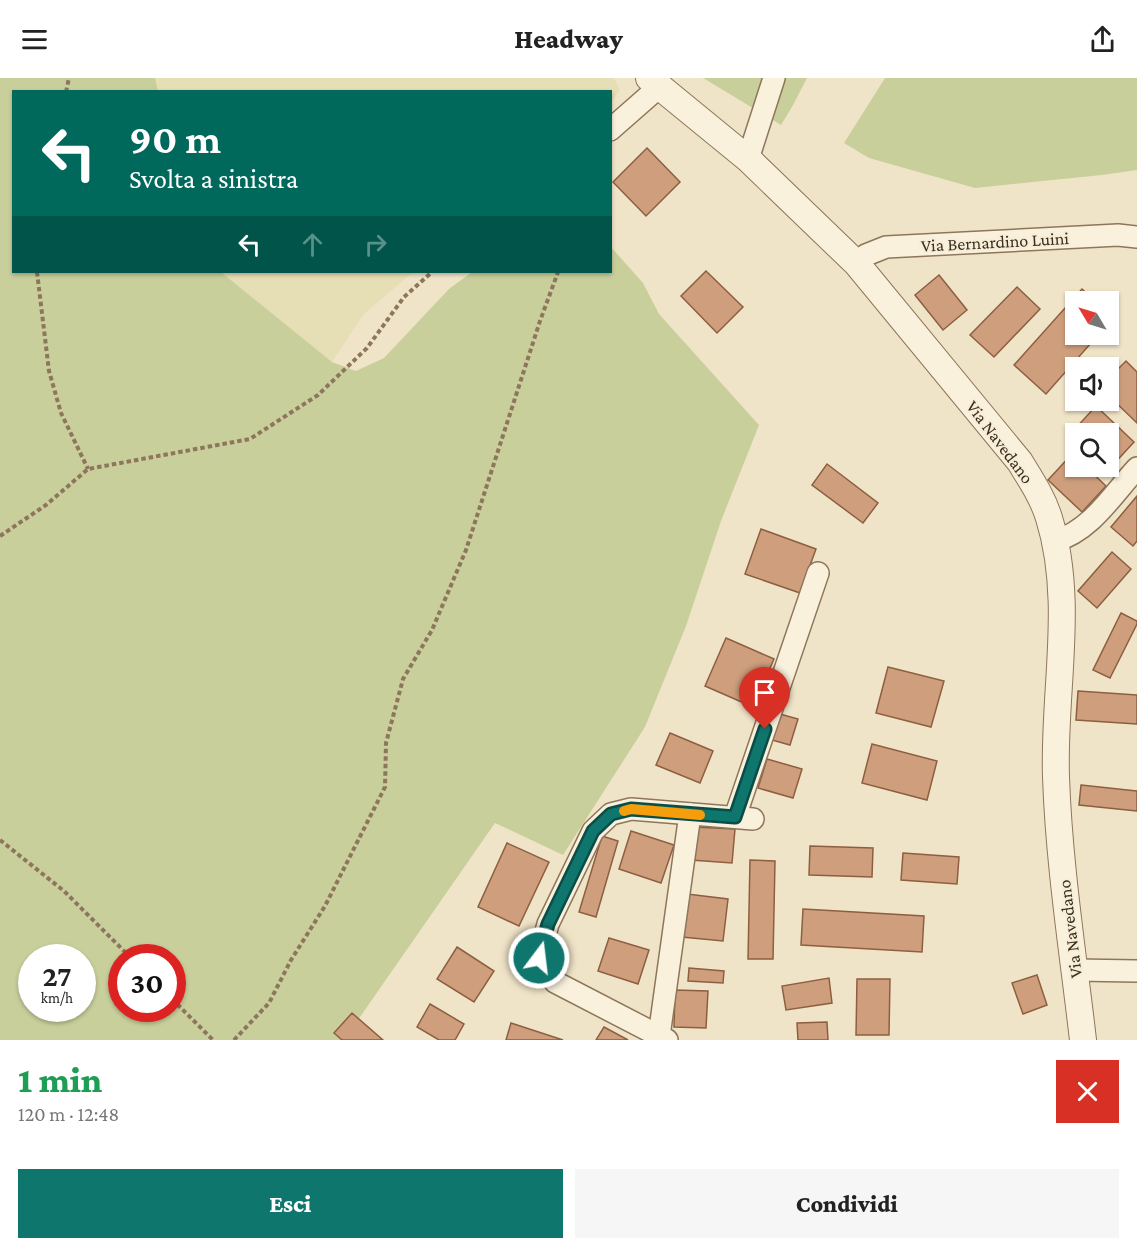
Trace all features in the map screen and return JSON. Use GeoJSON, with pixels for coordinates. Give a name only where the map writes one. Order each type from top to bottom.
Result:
{"type":"FeatureCollection","features":[{"type":"Feature","properties":{"kind":"street"},"geometry":{"type":"LineString","coordinates":[[748,159],[774,78]]}},
{"type":"Feature","properties":{"kind":"street"},"geometry":{"type":"LineString","coordinates":[[612,128],[654,83]]}},
{"type":"Feature","properties":{"kind":"street","name":"Via Navedano"},"geometry":{"type":"LineString","coordinates":[[654,83],[748,159],[857,264],[1020,462],[1035,486],[1049,517],[1062,583],[1056,774],[1058,823],[1083,1040]]}},
{"type":"Feature","properties":{"kind":"street","name":"Via Bernardino Luini"},"geometry":{"type":"LineString","coordinates":[[857,264],[866,255],[886,247],[1118,235],[1137,237]]}},
{"type":"Feature","properties":{"kind":"street"},"geometry":{"type":"LineString","coordinates":[[1055,541],[1068,537],[1084,527],[1137,468]]}},
{"type":"Feature","properties":{"kind":"street"},"geometry":{"type":"LineString","coordinates":[[690,814],[663,1038],[555,982],[539,958],[548,924],[593,831],[611,814],[631,809],[744,818],[818,573]]}},
{"type":"Feature","properties":{"kind":"street"},"geometry":{"type":"LineString","coordinates":[[1075,970],[1137,971]]}},
{"type":"Feature","properties":{"kind":"path"},"geometry":{"type":"LineString","coordinates":[[37,273],[49,371],[61,413],[88,469]]}},
{"type":"Feature","properties":{"kind":"path"},"geometry":{"type":"LineString","coordinates":[[0,536],[46,505],[88,469],[250,439],[318,395],[367,348],[405,297],[431,273]]}},
{"type":"Feature","properties":{"kind":"path"},"geometry":{"type":"LineString","coordinates":[[234,1040],[269,1003],[291,960],[330,896],[385,787],[386,743],[404,678],[432,630],[466,550],[558,273]]}},
{"type":"Feature","properties":{"kind":"path"},"geometry":{"type":"LineString","coordinates":[[0,840],[64,891],[117,944]]}},
{"type":"Feature","properties":{"kind":"path"},"geometry":{"type":"LineString","coordinates":[[186,1013],[213,1040]]}},
{"type":"Feature","properties":{"kind":"shaded area"},"geometry":{"type":"Polygon","coordinates":[[[155,78],[614,78],[620,90],[612,102],[612,90],[158,90],[155,78]]]}},
{"type":"Feature","properties":{"kind":"shaded area"},"geometry":{"type":"Polygon","coordinates":[[[222,273],[412,273],[363,315],[332,362],[222,273]]]}},
{"type":"Feature","properties":{"kind":"green space"},"geometry":{"type":"Polygon","coordinates":[[[0,78],[155,78],[158,90],[12,90],[12,273],[222,273],[332,362],[356,371],[384,358],[449,289],[471,273],[612,273],[612,248],[643,283],[659,314],[759,425],[721,521],[686,626],[645,727],[563,855],[495,823],[344,1040],[0,1040],[0,78]]]}},
{"type":"Feature","properties":{"kind":"green space"},"geometry":{"type":"Polygon","coordinates":[[[703,78],[807,78],[781,125],[703,78]]]}},
{"type":"Feature","properties":{"kind":"green space"},"geometry":{"type":"Polygon","coordinates":[[[885,78],[1137,78],[1137,170],[975,188],[869,158],[844,143],[885,78]]]}},
{"type":"Feature","properties":{"kind":"building"},"geometry":{"type":"Polygon","coordinates":[[[647,148],[680,182],[646,216],[613,182],[647,148]]]}},
{"type":"Feature","properties":{"kind":"building"},"geometry":{"type":"Polygon","coordinates":[[[706,271],[743,307],[717,333],[681,296],[706,271]]]}},
{"type":"Feature","properties":{"kind":"building"},"geometry":{"type":"Polygon","coordinates":[[[939,275],[967,310],[943,330],[915,295],[939,275]]]}},
{"type":"Feature","properties":{"kind":"building"},"geometry":{"type":"Polygon","coordinates":[[[1017,287],[1040,309],[994,357],[970,335],[1017,287]]]}},
{"type":"Feature","properties":{"kind":"building"},"geometry":{"type":"Polygon","coordinates":[[[1065,308],[1065,345],[1089,345],[1079,357],[1065,357],[1065,372],[1046,394],[1014,365],[1065,308]]]}},
{"type":"Feature","properties":{"kind":"building"},"geometry":{"type":"Polygon","coordinates":[[[1126,361],[1137,372],[1137,423],[1119,406],[1119,368],[1126,361]]]}},
{"type":"Feature","properties":{"kind":"building"},"geometry":{"type":"Polygon","coordinates":[[[1091,411],[1101,411],[1114,423],[1080,423],[1091,411]]]}},
{"type":"Feature","properties":{"kind":"building"},"geometry":{"type":"Polygon","coordinates":[[[1119,428],[1134,442],[1119,458],[1119,428]]]}},
{"type":"Feature","properties":{"kind":"building"},"geometry":{"type":"Polygon","coordinates":[[[1065,462],[1065,477],[1097,477],[1106,486],[1082,512],[1048,480],[1065,462]]]}},
{"type":"Feature","properties":{"kind":"building"},"geometry":{"type":"Polygon","coordinates":[[[827,464],[878,503],[863,523],[812,485],[827,464]]]}},
{"type":"Feature","properties":{"kind":"building"},"geometry":{"type":"Polygon","coordinates":[[[1137,496],[1137,541],[1133,546],[1111,527],[1137,496]]]}},
{"type":"Feature","properties":{"kind":"building"},"geometry":{"type":"Polygon","coordinates":[[[761,529],[816,549],[800,593],[745,574],[761,529]]]}},
{"type":"Feature","properties":{"kind":"building"},"geometry":{"type":"Polygon","coordinates":[[[1112,552],[1131,569],[1097,608],[1078,591],[1112,552]]]}},
{"type":"Feature","properties":{"kind":"building"},"geometry":{"type":"Polygon","coordinates":[[[1121,613],[1137,621],[1137,624],[1110,678],[1093,670],[1121,613]]]}},
{"type":"Feature","properties":{"kind":"building"},"geometry":{"type":"Polygon","coordinates":[[[726,638],[774,659],[753,707],[705,686],[726,638]]]}},
{"type":"Feature","properties":{"kind":"building"},"geometry":{"type":"Polygon","coordinates":[[[888,667],[944,681],[931,727],[876,713],[888,667]]]}},
{"type":"Feature","properties":{"kind":"building"},"geometry":{"type":"Polygon","coordinates":[[[1078,691],[1137,695],[1137,724],[1076,720],[1078,691]]]}},
{"type":"Feature","properties":{"kind":"building"},"geometry":{"type":"Polygon","coordinates":[[[780,714],[798,719],[790,745],[772,740],[780,714]]]}},
{"type":"Feature","properties":{"kind":"building"},"geometry":{"type":"Polygon","coordinates":[[[670,733],[713,751],[700,783],[656,765],[670,733]]]}},
{"type":"Feature","properties":{"kind":"building"},"geometry":{"type":"Polygon","coordinates":[[[872,744],[937,761],[927,800],[862,783],[872,744]]]}},
{"type":"Feature","properties":{"kind":"building"},"geometry":{"type":"Polygon","coordinates":[[[767,759],[802,769],[793,798],[758,788],[767,759]]]}},
{"type":"Feature","properties":{"kind":"building"},"geometry":{"type":"Polygon","coordinates":[[[1081,785],[1137,791],[1137,811],[1079,805],[1081,785]]]}},
{"type":"Feature","properties":{"kind":"building"},"geometry":{"type":"Polygon","coordinates":[[[693,827],[735,829],[732,863],[691,860],[693,827]]]}},
{"type":"Feature","properties":{"kind":"building"},"geometry":{"type":"Polygon","coordinates":[[[631,831],[674,845],[661,883],[619,869],[631,831]]]}},
{"type":"Feature","properties":{"kind":"building"},"geometry":{"type":"Polygon","coordinates":[[[602,836],[618,841],[596,917],[579,912],[602,836]]]}},
{"type":"Feature","properties":{"kind":"building"},"geometry":{"type":"Polygon","coordinates":[[[507,843],[549,862],[519,926],[478,907],[507,843]]]}},
{"type":"Feature","properties":{"kind":"building"},"geometry":{"type":"Polygon","coordinates":[[[810,846],[873,848],[872,877],[809,875],[810,846]]]}},
{"type":"Feature","properties":{"kind":"building"},"geometry":{"type":"Polygon","coordinates":[[[903,853],[959,857],[957,884],[901,880],[903,853]]]}},
{"type":"Feature","properties":{"kind":"building"},"geometry":{"type":"Polygon","coordinates":[[[750,860],[775,861],[773,959],[748,959],[750,860]]]}},
{"type":"Feature","properties":{"kind":"building"},"geometry":{"type":"Polygon","coordinates":[[[687,894],[728,899],[723,941],[682,937],[687,894]]]}},
{"type":"Feature","properties":{"kind":"building"},"geometry":{"type":"Polygon","coordinates":[[[803,909],[924,916],[922,952],[801,945],[803,909]]]}},
{"type":"Feature","properties":{"kind":"building"},"geometry":{"type":"Polygon","coordinates":[[[609,938],[649,950],[638,984],[598,971],[609,938]]]}},
{"type":"Feature","properties":{"kind":"building"},"geometry":{"type":"Polygon","coordinates":[[[457,947],[494,971],[474,1002],[437,979],[457,947]]]}},
{"type":"Feature","properties":{"kind":"building"},"geometry":{"type":"Polygon","coordinates":[[[689,968],[724,971],[723,983],[688,981],[689,968]]]}},
{"type":"Feature","properties":{"kind":"building"},"geometry":{"type":"Polygon","coordinates":[[[1037,975],[1047,1005],[1023,1014],[1012,983],[1037,975]]]}},
{"type":"Feature","properties":{"kind":"building"},"geometry":{"type":"Polygon","coordinates":[[[829,978],[832,1003],[786,1010],[782,986],[829,978]]]}},
{"type":"Feature","properties":{"kind":"building"},"geometry":{"type":"Polygon","coordinates":[[[857,979],[890,979],[889,1035],[856,1035],[857,979]]]}},
{"type":"Feature","properties":{"kind":"building"},"geometry":{"type":"Polygon","coordinates":[[[675,990],[708,991],[706,1028],[674,1027],[675,990]]]}},
{"type":"Feature","properties":{"kind":"building"},"geometry":{"type":"Polygon","coordinates":[[[430,1004],[464,1024],[455,1040],[439,1040],[417,1027],[430,1004]]]}},
{"type":"Feature","properties":{"kind":"building"},"geometry":{"type":"Polygon","coordinates":[[[352,1013],[383,1040],[342,1040],[334,1033],[352,1013]]]}},
{"type":"Feature","properties":{"kind":"building"},"geometry":{"type":"Polygon","coordinates":[[[827,1022],[828,1040],[798,1040],[797,1023],[827,1022]]]}},
{"type":"Feature","properties":{"kind":"building"},"geometry":{"type":"Polygon","coordinates":[[[511,1023],[563,1040],[506,1040],[511,1023]]]}},
{"type":"Feature","properties":{"kind":"building"},"geometry":{"type":"Polygon","coordinates":[[[604,1027],[628,1040],[596,1040],[604,1027]]]}},
{"type":"Feature","properties":{"kind":"slow traffic"},"geometry":{"type":"LineString","coordinates":[[624,811],[631,809],[700,815]]}},
{"type":"Feature","properties":{"kind":"route"},"geometry":{"type":"LineString","coordinates":[[539,958],[548,924],[593,831],[611,814],[631,809],[735,817],[765,729]]}}]}
